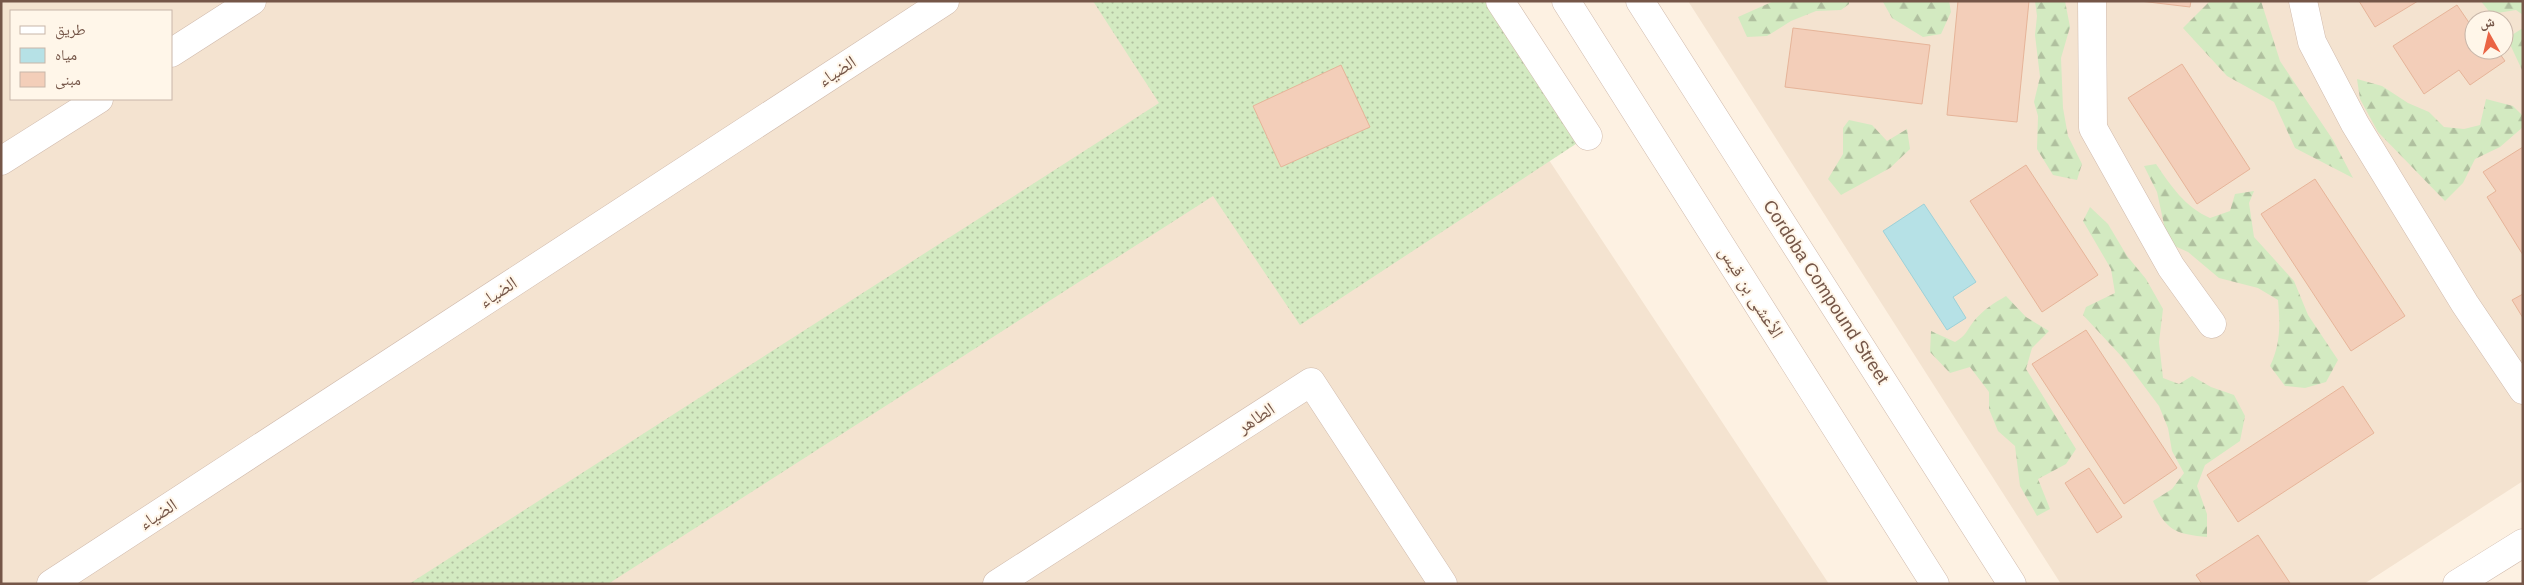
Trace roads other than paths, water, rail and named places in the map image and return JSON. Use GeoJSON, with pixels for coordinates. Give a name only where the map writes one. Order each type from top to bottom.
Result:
{"type":"FeatureCollection","features":[{"type":"Feature","properties":{"kind":"street"},"geometry":{"type":"LineString","coordinates":[[172,52],[252,1]]}},
{"type":"Feature","properties":{"kind":"street","name":"الضياء"},"geometry":{"type":"LineString","coordinates":[[51,584],[945,1]]}},
{"type":"Feature","properties":{"kind":"street"},"geometry":{"type":"LineString","coordinates":[[1500,1],[1588,136]]}},
{"type":"Feature","properties":{"kind":"street","name":"الأعشى بن قيس"},"geometry":{"type":"LineString","coordinates":[[1566,1],[1935,584]]}},
{"type":"Feature","properties":{"kind":"street","name":"Cordoba Compound Street"},"geometry":{"type":"LineString","coordinates":[[1640,1],[2012,584]]}},
{"type":"Feature","properties":{"kind":"street"},"geometry":{"type":"LineString","coordinates":[[2092,1],[2093,128],[2171,267],[2212,324]]}},
{"type":"Feature","properties":{"kind":"street"},"geometry":{"type":"LineString","coordinates":[[2303,1],[2312,42],[2355,124],[2465,304],[2523,390]]}},
{"type":"Feature","properties":{"kind":"street"},"geometry":{"type":"LineString","coordinates":[[1,160],[97,100]]}},
{"type":"Feature","properties":{"kind":"street","name":"الطاهر"},"geometry":{"type":"LineString","coordinates":[[997,584],[1312,382],[1443,584]]}},
{"type":"Feature","properties":{"kind":"street"},"geometry":{"type":"LineString","coordinates":[[2457,584],[2523,543]]}},
{"type":"Feature","properties":{"kind":"water"},"geometry":{"type":"Polygon","coordinates":[[[1924,204],[1976,282],[1953,297],[1966,318],[1947,330],[1883,231],[1924,204]]]}}]}
